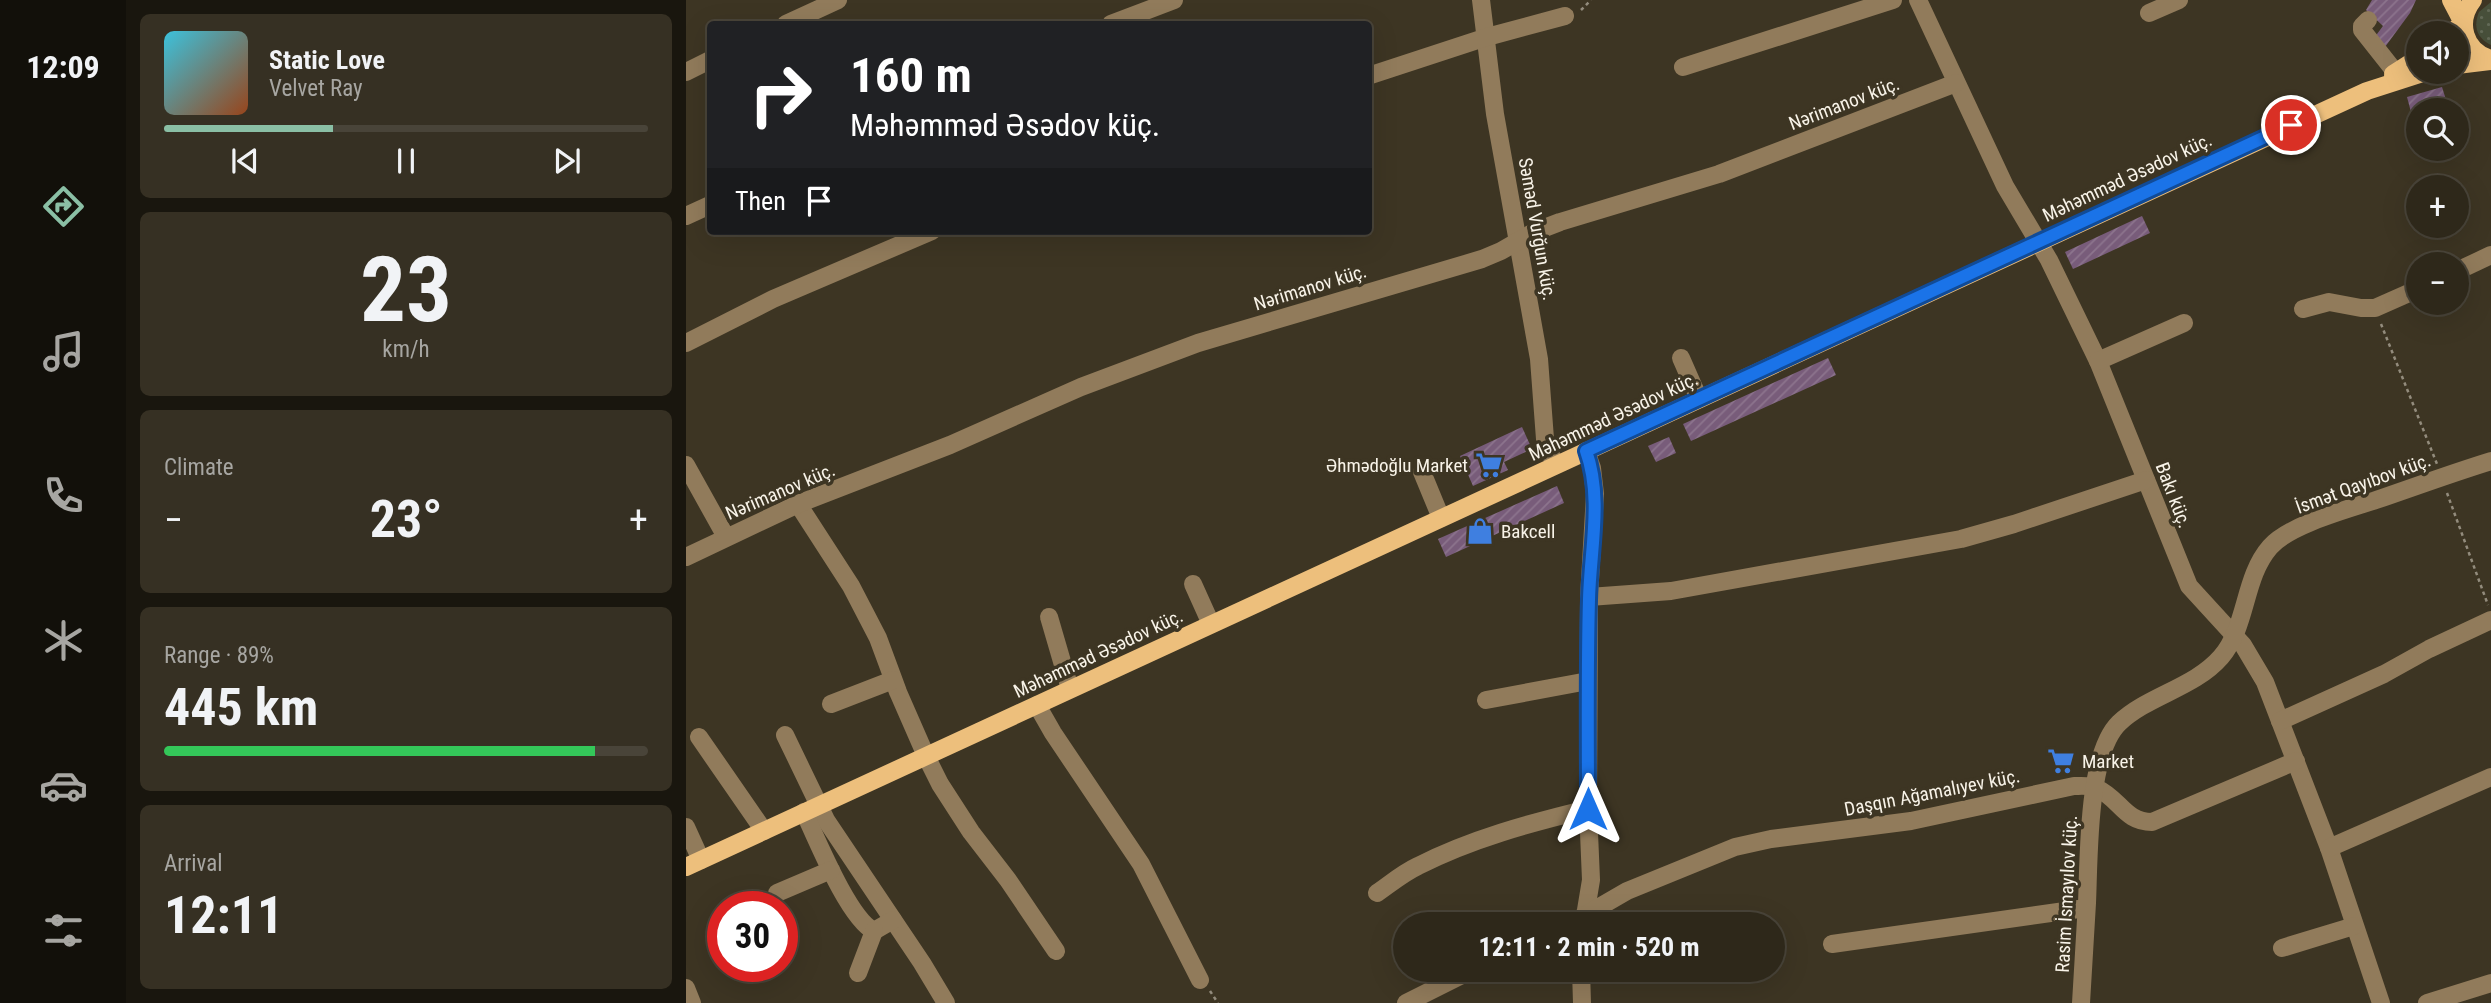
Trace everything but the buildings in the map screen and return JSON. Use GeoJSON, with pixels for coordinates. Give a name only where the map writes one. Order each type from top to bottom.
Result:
{"type":"FeatureCollection","features":[{"type":"Feature","properties":{"kind":"main road"},"geometry":{"type":"LineString","coordinates":[[2451,0],[2456,21]]}},
{"type":"Feature","properties":{"kind":"main road"},"geometry":{"type":"LineString","coordinates":[[2460,21],[2473,0]]}},
{"type":"Feature","properties":{"kind":"main road"},"geometry":{"type":"LineString","coordinates":[[2469,44],[2491,60]]}},
{"type":"Feature","properties":{"kind":"main road"},"geometry":{"type":"LineString","coordinates":[[2469,63],[2491,60]]}},
{"type":"Feature","properties":{"kind":"main road"},"geometry":{"type":"LineString","coordinates":[[2367,91],[2406,66]]}},
{"type":"Feature","properties":{"kind":"main road"},"geometry":{"type":"LineString","coordinates":[[2367,91],[2406,78]]}},
{"type":"Feature","properties":{"kind":"main road","name":"Məhəmməd Əsədov küç."},"geometry":{"type":"LineString","coordinates":[[694,863],[2367,91]]}},
{"type":"Feature","properties":{"kind":"street"},"geometry":{"type":"LineString","coordinates":[[792,21],[838,0]]}},
{"type":"Feature","properties":{"kind":"street"},"geometry":{"type":"LineString","coordinates":[[1119,21],[1174,0]]}},
{"type":"Feature","properties":{"kind":"street","name":"Səməd Vurğun küç."},"geometry":{"type":"LineString","coordinates":[[1481,0],[1495,114],[1539,359],[1545,439],[1555,465]]}},
{"type":"Feature","properties":{"kind":"street"},"geometry":{"type":"LineString","coordinates":[[1683,67],[1893,0]]}},
{"type":"Feature","properties":{"kind":"street","name":"Bakı küç."},"geometry":{"type":"LineString","coordinates":[[1918,0],[2005,186],[2062,285],[2098,361],[2189,586],[2235,635],[2256,664],[2329,848],[2381,1003]]}},
{"type":"Feature","properties":{"kind":"street"},"geometry":{"type":"LineString","coordinates":[[2149,13],[2179,0]]}},
{"type":"Feature","properties":{"kind":"street"},"geometry":{"type":"LineString","coordinates":[[1372,75],[1487,37],[1565,16]]}},
{"type":"Feature","properties":{"kind":"street"},"geometry":{"type":"LineString","coordinates":[[2368,20],[2362,30],[2396,73]]}},
{"type":"Feature","properties":{"kind":"street"},"geometry":{"type":"LineString","coordinates":[[686,72],[707,62]]}},
{"type":"Feature","properties":{"kind":"street","name":"Nərimanov küç."},"geometry":{"type":"LineString","coordinates":[[686,557],[798,504],[950,445],[1081,387],[1199,343],[1482,259],[1534,232],[1560,222],[1719,174],[1956,83]]}},
{"type":"Feature","properties":{"kind":"street"},"geometry":{"type":"LineString","coordinates":[[686,216],[707,206]]}},
{"type":"Feature","properties":{"kind":"street"},"geometry":{"type":"LineString","coordinates":[[686,343],[773,299],[923,235]]}},
{"type":"Feature","properties":{"kind":"street"},"geometry":{"type":"LineString","coordinates":[[2469,265],[2491,255]]}},
{"type":"Feature","properties":{"kind":"street"},"geometry":{"type":"LineString","coordinates":[[2303,309],[2329,302],[2375,308],[2406,294]]}},
{"type":"Feature","properties":{"kind":"street"},"geometry":{"type":"LineString","coordinates":[[2098,361],[2184,323]]}},
{"type":"Feature","properties":{"kind":"street"},"geometry":{"type":"LineString","coordinates":[[1681,358],[1699,399]]}},
{"type":"Feature","properties":{"kind":"street"},"geometry":{"type":"LineString","coordinates":[[1582,912],[1591,880],[1588,681],[1589,597],[1595,494],[1592,468],[1586,451]]}},
{"type":"Feature","properties":{"kind":"street","name":"İsmət Qayıbov küç."},"geometry":{"type":"LineString","coordinates":[[2095,787],[2109,737],[2119,724],[2143,706],[2197,676],[2220,657],[2235,635],[2255,569],[2271,545],[2291,532],[2322,518],[2491,461]]}},
{"type":"Feature","properties":{"kind":"street"},"geometry":{"type":"LineString","coordinates":[[686,465],[726,537]]}},
{"type":"Feature","properties":{"kind":"street"},"geometry":{"type":"LineString","coordinates":[[1422,472],[1441,518]]}},
{"type":"Feature","properties":{"kind":"street"},"geometry":{"type":"LineString","coordinates":[[1589,597],[1671,590],[1961,539],[2146,480]]}},
{"type":"Feature","properties":{"kind":"street"},"geometry":{"type":"LineString","coordinates":[[798,504],[851,586],[878,638],[926,756],[971,832],[1056,951]]}},
{"type":"Feature","properties":{"kind":"street"},"geometry":{"type":"LineString","coordinates":[[1193,584],[1211,624]]}},
{"type":"Feature","properties":{"kind":"street"},"geometry":{"type":"LineString","coordinates":[[1049,617],[1070,689]]}},
{"type":"Feature","properties":{"kind":"street"},"geometry":{"type":"LineString","coordinates":[[2280,721],[2491,621]]}},
{"type":"Feature","properties":{"kind":"street"},"geometry":{"type":"LineString","coordinates":[[831,704],[893,680]]}},
{"type":"Feature","properties":{"kind":"street"},"geometry":{"type":"LineString","coordinates":[[1486,699],[1588,681]]}},
{"type":"Feature","properties":{"kind":"street"},"geometry":{"type":"LineString","coordinates":[[1037,705],[1141,864],[1200,980]]}},
{"type":"Feature","properties":{"kind":"street"},"geometry":{"type":"LineString","coordinates":[[785,735],[831,870],[862,922],[874,932]]}},
{"type":"Feature","properties":{"kind":"street"},"geometry":{"type":"LineString","coordinates":[[699,737],[764,831]]}},
{"type":"Feature","properties":{"kind":"street"},"geometry":{"type":"LineString","coordinates":[[2095,787],[2112,798],[2132,818],[2140,822],[2152,822],[2296,761]]}},
{"type":"Feature","properties":{"kind":"street"},"geometry":{"type":"LineString","coordinates":[[2329,848],[2491,777]]}},
{"type":"Feature","properties":{"kind":"street","name":"Daşqın Ağamalıyev küç."},"geometry":{"type":"LineString","coordinates":[[1594,912],[1627,891],[1735,847],[1771,839],[1911,821],[2074,786],[2095,787]]}},
{"type":"Feature","properties":{"kind":"street","name":"Rasim İsmayılov küç."},"geometry":{"type":"LineString","coordinates":[[2081,1003],[2095,787]]}},
{"type":"Feature","properties":{"kind":"street"},"geometry":{"type":"LineString","coordinates":[[811,809],[836,837],[946,1003]]}},
{"type":"Feature","properties":{"kind":"street"},"geometry":{"type":"LineString","coordinates":[[1377,893],[1416,867],[1465,845],[1526,824],[1588,809]]}},
{"type":"Feature","properties":{"kind":"street"},"geometry":{"type":"LineString","coordinates":[[686,827],[694,863]]}},
{"type":"Feature","properties":{"kind":"street"},"geometry":{"type":"LineString","coordinates":[[782,891],[831,870]]}},
{"type":"Feature","properties":{"kind":"street"},"geometry":{"type":"LineString","coordinates":[[1832,944],[2086,908]]}},
{"type":"Feature","properties":{"kind":"street"},"geometry":{"type":"LineString","coordinates":[[858,973],[874,932],[893,920]]}},
{"type":"Feature","properties":{"kind":"street"},"geometry":{"type":"LineString","coordinates":[[2282,948],[2354,926]]}},
{"type":"Feature","properties":{"kind":"street"},"geometry":{"type":"LineString","coordinates":[[1406,1003],[1448,982]]}},
{"type":"Feature","properties":{"kind":"street"},"geometry":{"type":"LineString","coordinates":[[1581,982],[1582,1003]]}},
{"type":"Feature","properties":{"kind":"street"},"geometry":{"type":"LineString","coordinates":[[2427,1003],[2491,983]]}},
{"type":"Feature","properties":{"kind":"street"},"geometry":{"type":"LineString","coordinates":[[686,988],[692,1003]]}},
{"type":"Feature","properties":{"kind":"path"},"geometry":{"type":"LineString","coordinates":[[2375,308],[2442,477],[2491,615]]}},
{"type":"Feature","properties":{"kind":"green space"},"geometry":{"type":"Polygon","coordinates":[[[2491,2],[2491,45],[2479,35],[2476,22],[2479,12],[2491,2]]]}},
{"type":"Feature","properties":{"kind":"place","name":"Əhmədoğlu Market"},"geometry":{"type":"Point","coordinates":[1489,465]}},
{"type":"Feature","properties":{"kind":"place","name":"Bakcell"},"geometry":{"type":"Point","coordinates":[1480,531]}},
{"type":"Feature","properties":{"kind":"place","name":"Market"},"geometry":{"type":"Point","coordinates":[2061,761]}},
{"type":"Feature","properties":{"kind":"route"},"geometry":{"type":"LineString","coordinates":[[1588,809],[1589,597],[1595,494],[1592,468],[1586,451],[2291,125]]}}]}
